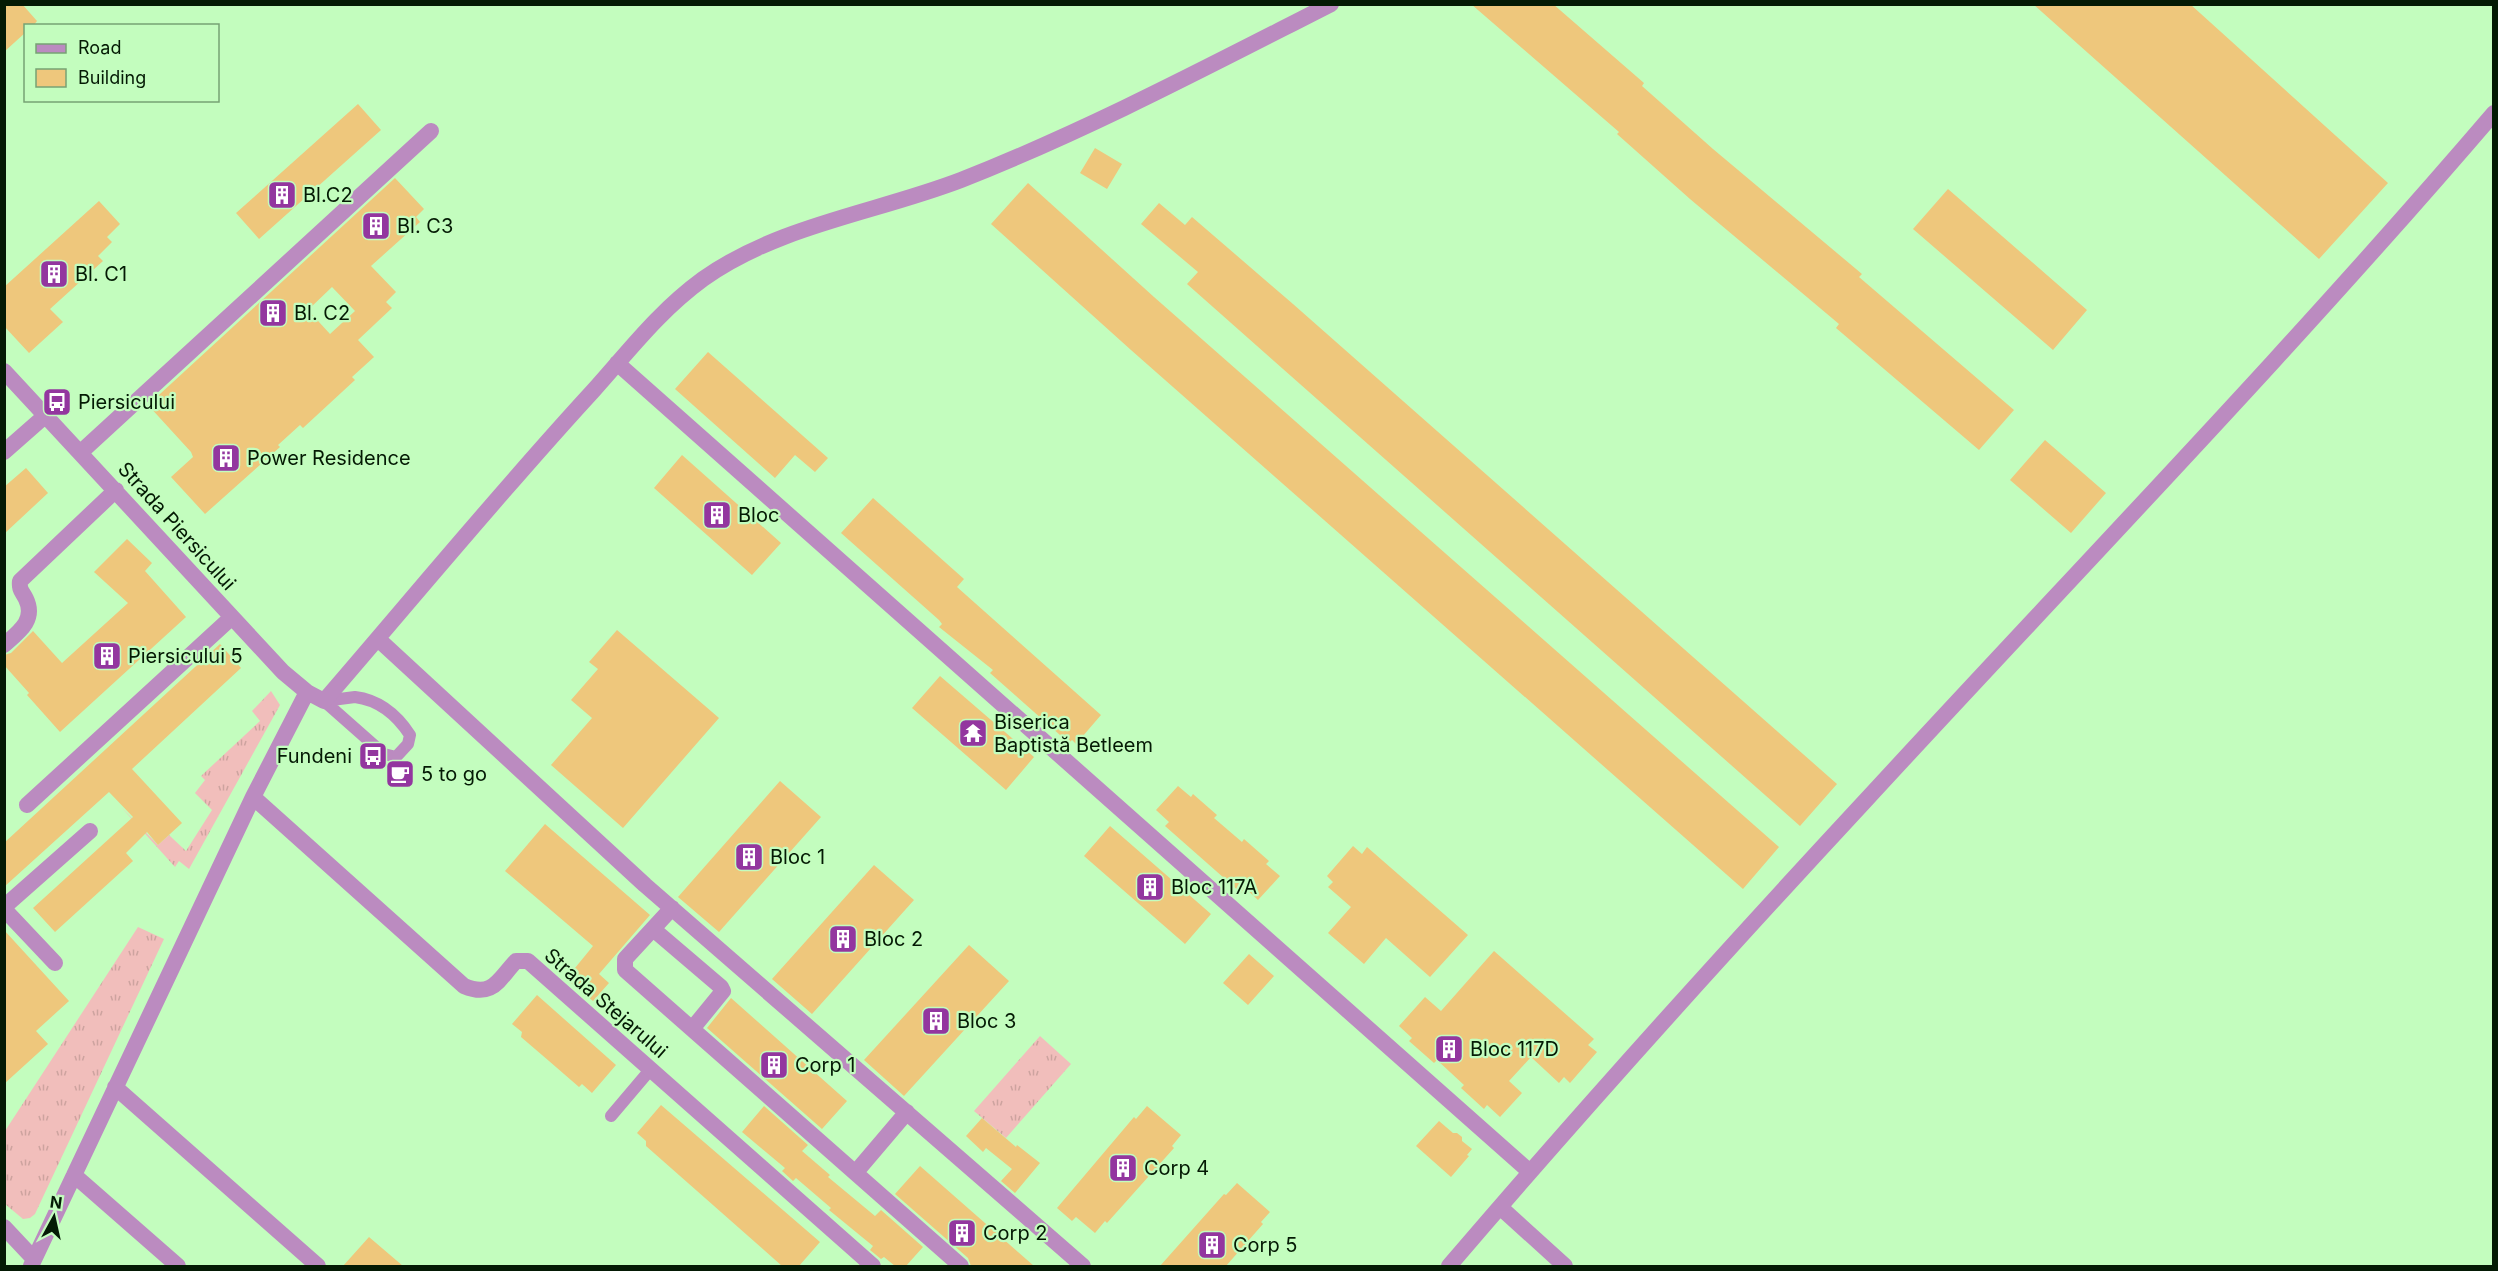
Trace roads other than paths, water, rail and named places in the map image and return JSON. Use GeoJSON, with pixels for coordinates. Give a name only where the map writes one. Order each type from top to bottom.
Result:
{"type":"FeatureCollection","features":[{"type":"Feature","properties":{"kind":"street"},"geometry":{"type":"LineString","coordinates":[[324,701],[496,498],[663,311],[704,278],[753,249],[807,229],[918,196],[966,178],[1170,86],[1331,4]]}},
{"type":"Feature","properties":{"kind":"street"},"geometry":{"type":"LineString","coordinates":[[1449,1266],[1530,1172],[1865,800],[2095,556],[2382,243],[2493,113]]}},
{"type":"Feature","properties":{"kind":"street"},"geometry":{"type":"LineString","coordinates":[[81,452],[431,131]]}},
{"type":"Feature","properties":{"kind":"street"},"geometry":{"type":"LineString","coordinates":[[617,363],[1530,1172]]}},
{"type":"Feature","properties":{"kind":"street","name":"Strada Piersicului"},"geometry":{"type":"LineString","coordinates":[[4,371],[42,418],[81,452],[283,672],[307,692],[324,701]]}},
{"type":"Feature","properties":{"kind":"street"},"geometry":{"type":"LineString","coordinates":[[4,452],[42,418]]}},
{"type":"Feature","properties":{"kind":"street"},"geometry":{"type":"LineString","coordinates":[[4,645],[26,625],[30,615],[26,599],[19,590],[20,581],[116,490]]}},
{"type":"Feature","properties":{"kind":"street"},"geometry":{"type":"LineString","coordinates":[[27,805],[232,617]]}},
{"type":"Feature","properties":{"kind":"street"},"geometry":{"type":"LineString","coordinates":[[378,639],[672,908],[1083,1266]]}},
{"type":"Feature","properties":{"kind":"street"},"geometry":{"type":"LineString","coordinates":[[4,1227],[32,1263],[252,797],[307,692]]}},
{"type":"Feature","properties":{"kind":"street","name":"Strada Stejarului"},"geometry":{"type":"LineString","coordinates":[[252,797],[464,986],[480,991],[488,990],[516,961],[528,961],[873,1266]]}},
{"type":"Feature","properties":{"kind":"street"},"geometry":{"type":"LineString","coordinates":[[55,963],[4,908],[90,831]]}},
{"type":"Feature","properties":{"kind":"street"},"geometry":{"type":"LineString","coordinates":[[672,908],[625,959],[626,970],[961,1266]]}},
{"type":"Feature","properties":{"kind":"street"},"geometry":{"type":"LineString","coordinates":[[653,929],[721,987],[723,992],[692,1029]]}},
{"type":"Feature","properties":{"kind":"street"},"geometry":{"type":"LineString","coordinates":[[115,1087],[318,1266]]}},
{"type":"Feature","properties":{"kind":"street"},"geometry":{"type":"LineString","coordinates":[[856,1172],[907,1112]]}},
{"type":"Feature","properties":{"kind":"street"},"geometry":{"type":"LineString","coordinates":[[74,1175],[178,1266]]}},
{"type":"Feature","properties":{"kind":"street"},"geometry":{"type":"LineString","coordinates":[[1500,1207],[1565,1266]]}},
{"type":"Feature","properties":{"kind":"lane"},"geometry":{"type":"LineString","coordinates":[[355,697],[380,705],[404,725],[410,735],[408,744],[396,757],[384,754],[324,701],[355,697]]}},
{"type":"Feature","properties":{"kind":"lane"},"geometry":{"type":"LineString","coordinates":[[611,1116],[650,1070]]}},
{"type":"Feature","properties":{"kind":"place","name":"Bl.C2"},"geometry":{"type":"Point","coordinates":[282,195]}},
{"type":"Feature","properties":{"kind":"place","name":"Bl. C3"},"geometry":{"type":"Point","coordinates":[376,226]}},
{"type":"Feature","properties":{"kind":"place","name":"Bl. C1"},"geometry":{"type":"Point","coordinates":[54,274]}},
{"type":"Feature","properties":{"kind":"place","name":"Bl. C2"},"geometry":{"type":"Point","coordinates":[273,313]}},
{"type":"Feature","properties":{"kind":"place","name":"Piersicului"},"geometry":{"type":"Point","coordinates":[57,402]}},
{"type":"Feature","properties":{"kind":"place","name":"Power Residence"},"geometry":{"type":"Point","coordinates":[226,458]}},
{"type":"Feature","properties":{"kind":"place","name":"Bloc"},"geometry":{"type":"Point","coordinates":[717,515]}},
{"type":"Feature","properties":{"kind":"place","name":"Piersicului 5"},"geometry":{"type":"Point","coordinates":[107,656]}},
{"type":"Feature","properties":{"kind":"place","name":"Biserica Baptistă Betleem"},"geometry":{"type":"Point","coordinates":[973,733]}},
{"type":"Feature","properties":{"kind":"place","name":"Fundeni"},"geometry":{"type":"Point","coordinates":[373,756]}},
{"type":"Feature","properties":{"kind":"place","name":"5 to go"},"geometry":{"type":"Point","coordinates":[400,774]}},
{"type":"Feature","properties":{"kind":"place","name":"Bloc 1"},"geometry":{"type":"Point","coordinates":[749,857]}},
{"type":"Feature","properties":{"kind":"place","name":"Bloc 117A"},"geometry":{"type":"Point","coordinates":[1150,887]}},
{"type":"Feature","properties":{"kind":"place","name":"Bloc 2"},"geometry":{"type":"Point","coordinates":[843,939]}},
{"type":"Feature","properties":{"kind":"place","name":"Bloc 3"},"geometry":{"type":"Point","coordinates":[936,1021]}},
{"type":"Feature","properties":{"kind":"place","name":"Bloc 117D"},"geometry":{"type":"Point","coordinates":[1449,1049]}},
{"type":"Feature","properties":{"kind":"place","name":"Corp 1"},"geometry":{"type":"Point","coordinates":[774,1065]}},
{"type":"Feature","properties":{"kind":"place","name":"Corp 4"},"geometry":{"type":"Point","coordinates":[1123,1168]}},
{"type":"Feature","properties":{"kind":"place","name":"Corp 2"},"geometry":{"type":"Point","coordinates":[962,1233]}},
{"type":"Feature","properties":{"kind":"place","name":"Corp 5"},"geometry":{"type":"Point","coordinates":[1212,1245]}}]}
